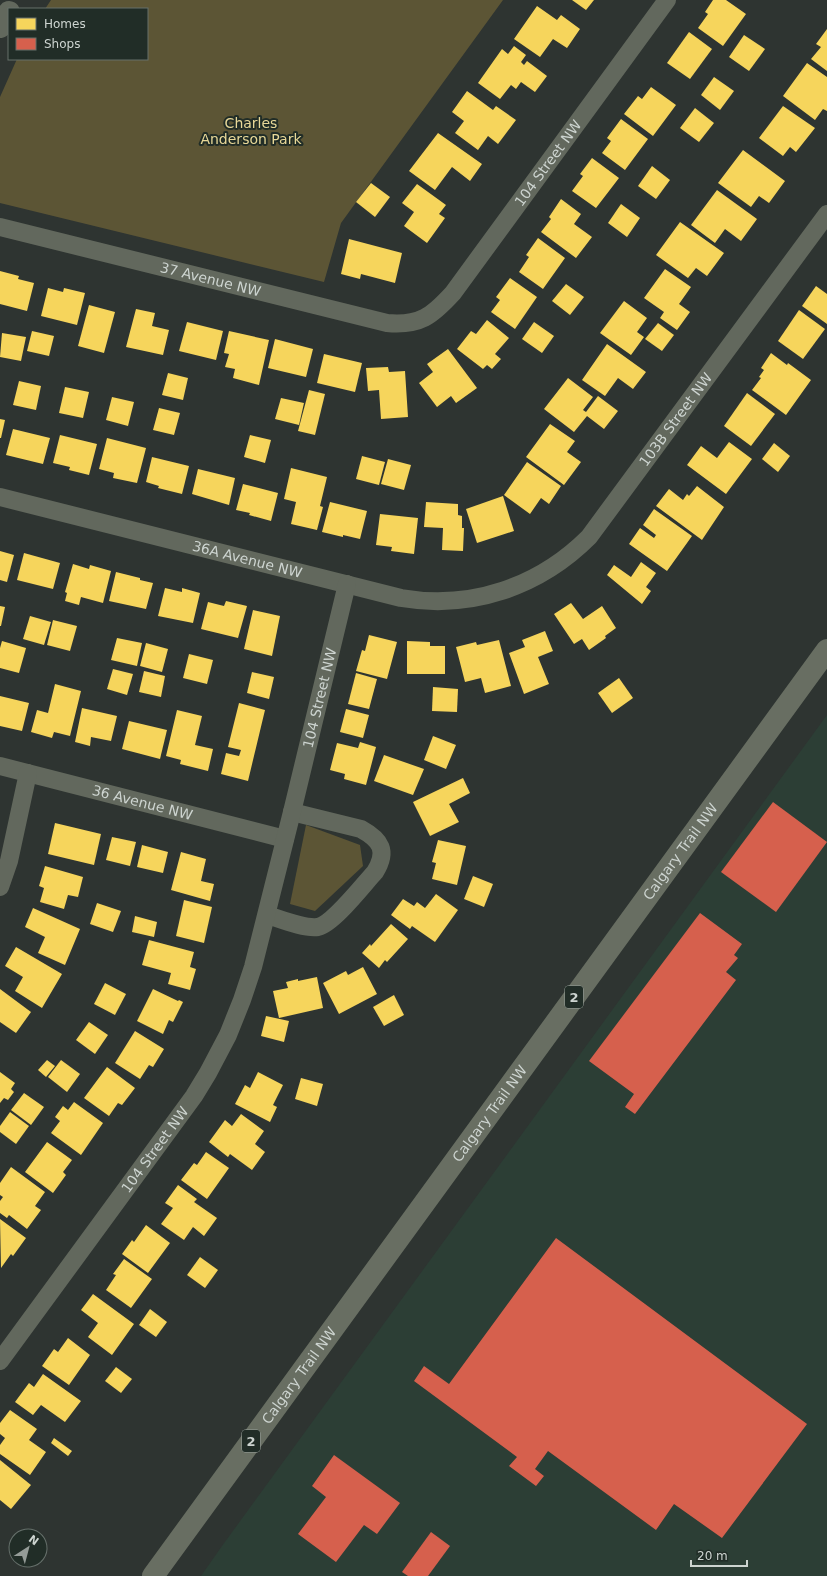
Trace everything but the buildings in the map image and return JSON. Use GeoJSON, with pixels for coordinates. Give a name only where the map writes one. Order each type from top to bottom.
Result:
{"type":"FeatureCollection","features":[{"type":"Feature","properties":{"kind":"highway","name":"Calgary Trail NW"},"geometry":{"type":"LineString","coordinates":[[153,1576],[827,650]]}},
{"type":"Feature","properties":{"kind":"street","name":"104 Street NW"},"geometry":{"type":"LineString","coordinates":[[422,319],[434,312],[453,293],[666,0]]}},
{"type":"Feature","properties":{"kind":"street"},"geometry":{"type":"LineString","coordinates":[[0,27],[8,14]]}},
{"type":"Feature","properties":{"kind":"street","name":"103B Street NW"},"geometry":{"type":"LineString","coordinates":[[497,593],[547,570],[563,560],[589,536],[827,214]]}},
{"type":"Feature","properties":{"kind":"street","name":"37 Avenue NW"},"geometry":{"type":"LineString","coordinates":[[0,227],[387,323],[410,323],[422,319]]}},
{"type":"Feature","properties":{"kind":"street","name":"36A Avenue NW"},"geometry":{"type":"LineString","coordinates":[[0,497],[347,584],[418,600],[458,601],[497,593]]}},
{"type":"Feature","properties":{"kind":"street","name":"104 Street NW"},"geometry":{"type":"LineString","coordinates":[[0,1361],[194,1096],[228,1035],[242,1000],[267,915],[347,584]]}},
{"type":"Feature","properties":{"kind":"street","name":"36 Avenue NW"},"geometry":{"type":"LineString","coordinates":[[0,766],[285,839]]}},
{"type":"Feature","properties":{"kind":"street"},"geometry":{"type":"LineString","coordinates":[[0,887],[9,861],[28,773]]}},
{"type":"Feature","properties":{"kind":"street"},"geometry":{"type":"LineString","coordinates":[[267,915],[310,927],[324,924],[333,918],[375,872],[380,864],[383,854],[380,844],[371,834],[361,829],[292,812]]}},
{"type":"Feature","properties":{"kind":"shaded area"},"geometry":{"type":"Polygon","coordinates":[[[827,715],[827,1576],[201,1576],[222,1546],[827,715]]]}},
{"type":"Feature","properties":{"kind":"green space","name":"Charles Anderson Park"},"geometry":{"type":"Polygon","coordinates":[[[51,0],[503,0],[341,223],[324,282],[0,203],[0,97],[17,60],[148,60],[148,8],[46,8],[51,0]]]}},
{"type":"Feature","properties":{"kind":"green space"},"geometry":{"type":"Polygon","coordinates":[[[306,825],[360,845],[363,866],[315,911],[290,904],[306,825]]]}}]}
